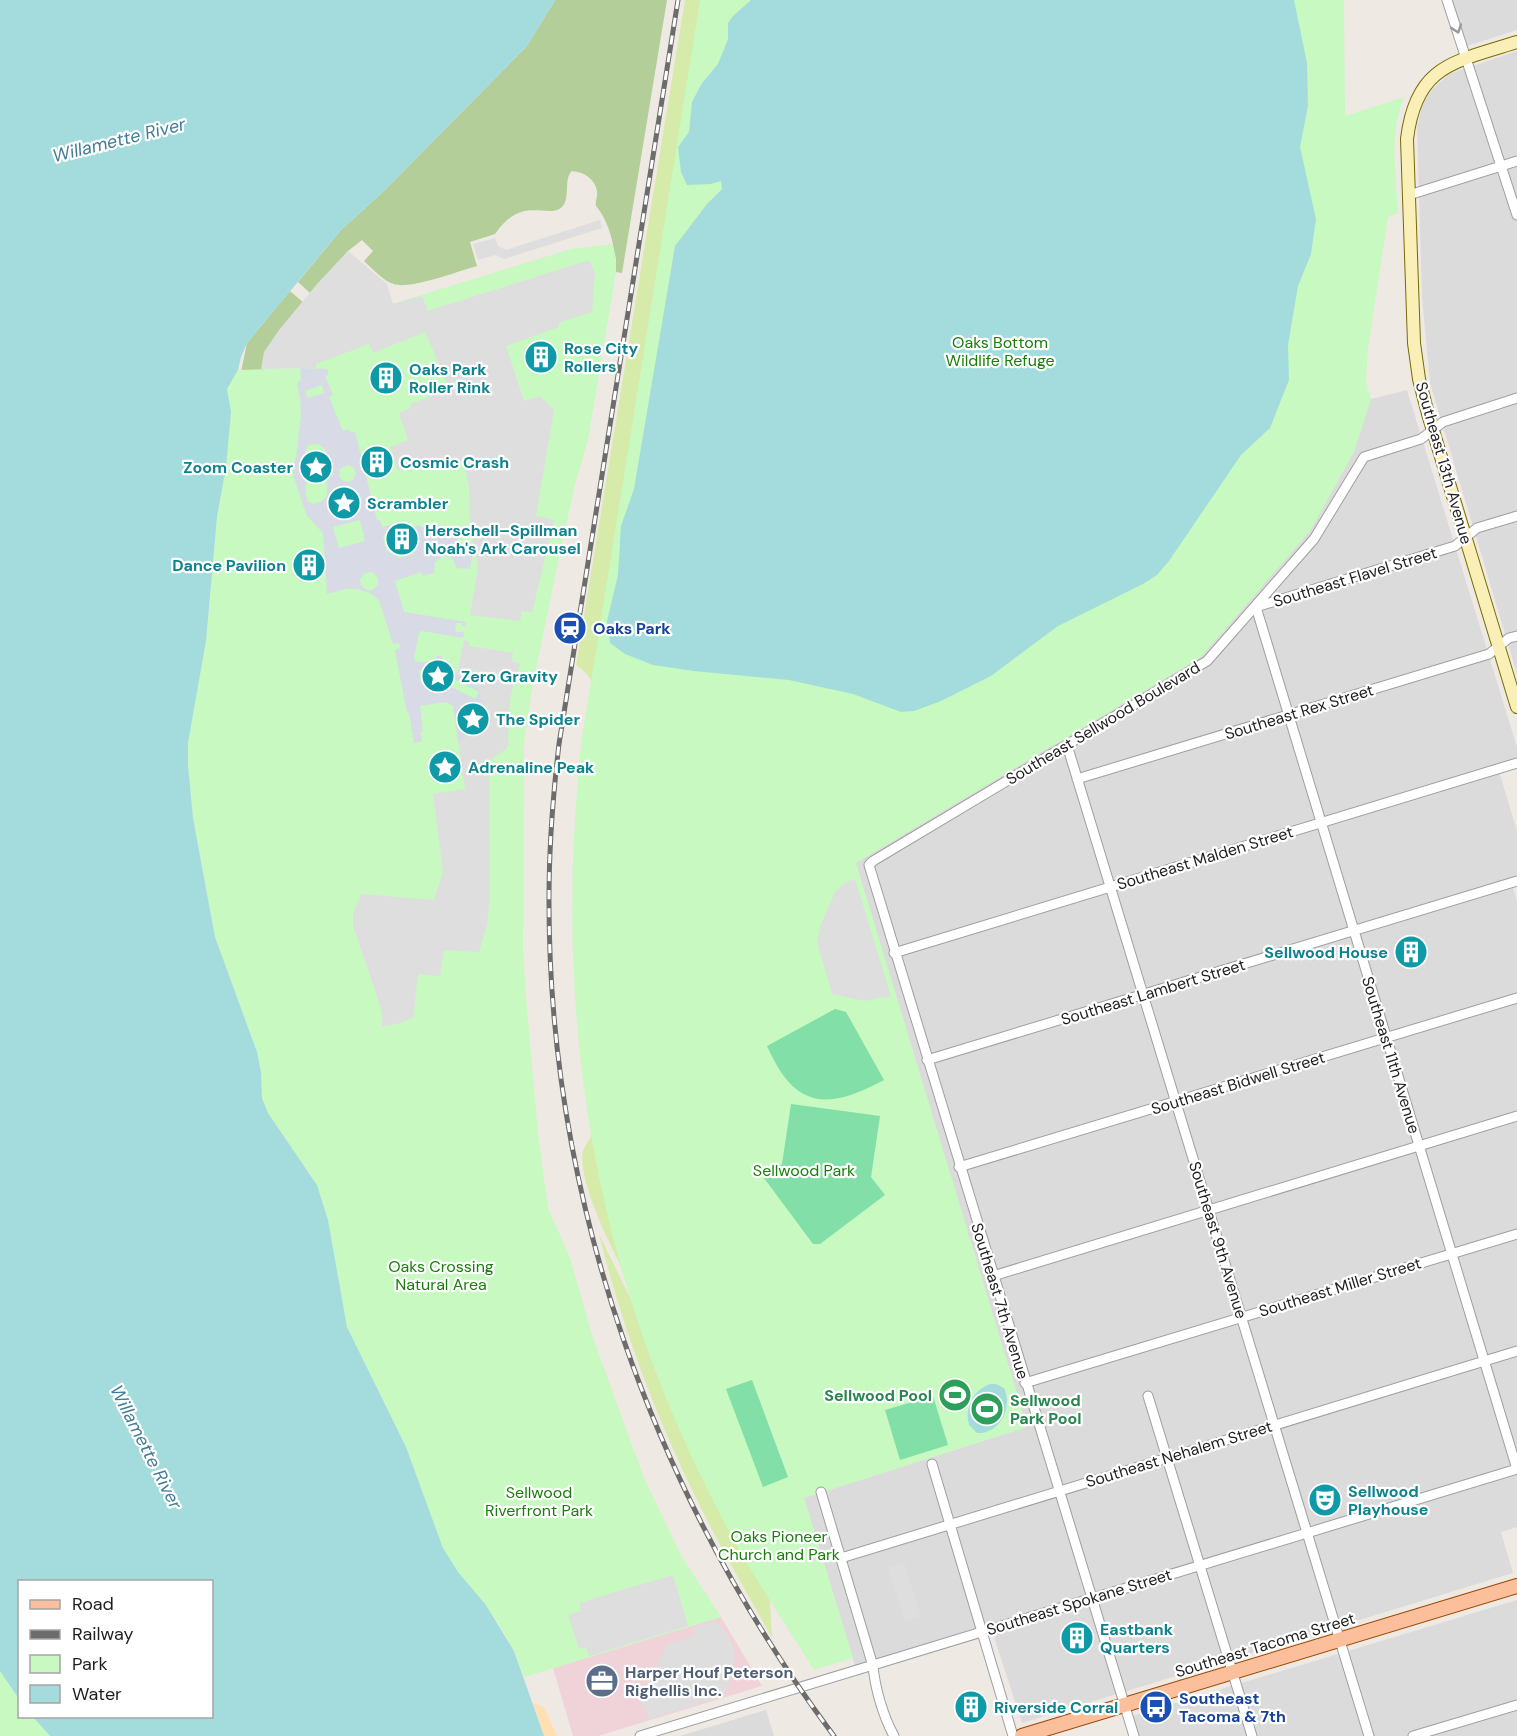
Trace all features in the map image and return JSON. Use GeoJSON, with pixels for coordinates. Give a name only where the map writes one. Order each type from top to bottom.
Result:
{"type":"FeatureCollection","features":[{"type":"Feature","properties":{"kind":"main road","name":"Southeast Tacoma Street"},"geometry":{"type":"LineString","coordinates":[[1022,1736],[1517,1586]]}},
{"type":"Feature","properties":{"kind":"street"},"geometry":{"type":"LineString","coordinates":[[1447,0],[1517,215]]}},
{"type":"Feature","properties":{"kind":"street","name":"Southeast 13th Avenue"},"geometry":{"type":"LineString","coordinates":[[1517,42],[1454,62],[1436,74],[1424,86],[1415,103],[1407,139],[1416,365],[1432,430],[1517,707]]}},
{"type":"Feature","properties":{"kind":"street"},"geometry":{"type":"LineString","coordinates":[[1409,195],[1517,161]]}},
{"type":"Feature","properties":{"kind":"street","name":"Southeast Sellwood Boulevard"},"geometry":{"type":"LineString","coordinates":[[869,865],[883,854],[1207,661],[1314,539],[1364,457],[1422,439],[1443,422],[1517,398]]}},
{"type":"Feature","properties":{"kind":"street","name":"Southeast Flavel Street"},"geometry":{"type":"LineString","coordinates":[[1256,607],[1455,546],[1477,528],[1517,516]]}},
{"type":"Feature","properties":{"kind":"street","name":"Southeast 11th Avenue"},"geometry":{"type":"LineString","coordinates":[[1256,607],[1517,1468]]}},
{"type":"Feature","properties":{"kind":"street","name":"Southeast Rex Street"},"geometry":{"type":"LineString","coordinates":[[1077,778],[1489,654],[1509,638],[1517,636]]}},
{"type":"Feature","properties":{"kind":"street","name":"Southeast 9th Avenue"},"geometry":{"type":"LineString","coordinates":[[1067,745],[1369,1736]]}},
{"type":"Feature","properties":{"kind":"street","name":"Southeast Malden Street"},"geometry":{"type":"LineString","coordinates":[[894,953],[1517,763]]}},
{"type":"Feature","properties":{"kind":"street","name":"Southeast 7th Avenue"},"geometry":{"type":"LineString","coordinates":[[869,865],[959,1167],[1134,1736]]}},
{"type":"Feature","properties":{"kind":"street","name":"Southeast Lambert Street"},"geometry":{"type":"LineString","coordinates":[[927,1060],[1517,881]]}},
{"type":"Feature","properties":{"kind":"street","name":"Southeast Bidwell Street"},"geometry":{"type":"LineString","coordinates":[[959,1167],[1517,998]]}},
{"type":"Feature","properties":{"kind":"street"},"geometry":{"type":"LineString","coordinates":[[993,1276],[1517,1116]]}},
{"type":"Feature","properties":{"kind":"street","name":"Southeast Miller Street"},"geometry":{"type":"LineString","coordinates":[[1025,1383],[1517,1234]]}},
{"type":"Feature","properties":{"kind":"street","name":"Southeast Nehalem Street"},"geometry":{"type":"LineString","coordinates":[[841,1558],[1517,1351]]}},
{"type":"Feature","properties":{"kind":"street"},"geometry":{"type":"LineString","coordinates":[[1148,1396],[1252,1736]]}},
{"type":"Feature","properties":{"kind":"street"},"geometry":{"type":"LineString","coordinates":[[932,1464],[1013,1736]]}},
{"type":"Feature","properties":{"kind":"street","name":"Southeast Spokane Street"},"geometry":{"type":"LineString","coordinates":[[640,1736],[1517,1468]]}},
{"type":"Feature","properties":{"kind":"street"},"geometry":{"type":"LineString","coordinates":[[821,1492],[873,1665],[874,1677],[889,1727],[894,1736]]}},
{"type":"Feature","properties":{"kind":"street"},"geometry":{"type":"LineString","coordinates":[[1413,1736],[1517,1705]]}},
{"type":"Feature","properties":{"kind":"shaded area"},"geometry":{"type":"Polygon","coordinates":[[[1452,0],[1517,0],[1517,30],[1467,46],[1452,0]]]}},
{"type":"Feature","properties":{"kind":"shaded area"},"geometry":{"type":"Polygon","coordinates":[[[1517,51],[1517,674],[1430,383],[1422,297],[1417,127],[1423,102],[1449,74],[1517,51]]]}},
{"type":"Feature","properties":{"kind":"shaded area"},"geometry":{"type":"Polygon","coordinates":[[[600,220],[602,228],[504,259],[495,255],[478,260],[473,244],[495,238],[498,246],[506,250],[600,220]]]}},
{"type":"Feature","properties":{"kind":"shaded area"},"geometry":{"type":"Polygon","coordinates":[[[348,251],[387,284],[393,304],[422,296],[428,311],[589,260],[595,273],[592,312],[558,323],[559,327],[506,346],[524,401],[540,396],[554,410],[536,516],[554,520],[532,612],[522,611],[520,621],[470,615],[478,568],[470,530],[469,487],[464,462],[398,471],[390,447],[408,440],[399,413],[411,408],[410,404],[444,391],[448,385],[425,332],[373,353],[369,344],[316,364],[316,368],[261,369],[264,352],[279,330],[348,251]]]}},
{"type":"Feature","properties":{"kind":"shaded area"},"geometry":{"type":"Polygon","coordinates":[[[300,368],[328,369],[328,375],[325,376],[333,395],[329,397],[343,431],[349,429],[351,433],[355,432],[377,520],[380,520],[382,527],[391,525],[383,537],[387,551],[400,558],[413,554],[420,542],[415,527],[418,525],[448,538],[457,538],[472,556],[470,569],[457,568],[452,558],[443,556],[435,562],[434,573],[423,576],[421,572],[395,581],[404,612],[466,622],[465,626],[462,626],[462,623],[456,623],[455,632],[464,632],[463,638],[422,631],[419,633],[414,658],[415,661],[429,663],[430,668],[438,666],[436,656],[442,656],[441,669],[453,671],[479,690],[485,713],[471,706],[460,707],[461,724],[470,735],[458,741],[453,706],[446,702],[420,706],[422,741],[414,743],[395,650],[400,648],[399,643],[393,644],[379,600],[370,593],[357,589],[346,589],[327,594],[323,533],[307,516],[293,475],[301,415],[297,384],[301,379],[300,368]],[[322,385],[305,391],[308,398],[324,393],[322,385]],[[318,444],[308,445],[305,453],[306,496],[308,502],[313,504],[322,501],[327,496],[326,453],[324,448],[318,444]],[[347,465],[340,469],[339,476],[348,482],[353,480],[356,473],[353,467],[347,465]],[[341,489],[332,495],[330,506],[336,515],[347,517],[355,511],[357,499],[351,491],[341,489]],[[360,520],[333,527],[339,548],[365,541],[360,520]],[[372,572],[365,573],[360,579],[361,586],[367,590],[372,590],[378,585],[378,578],[372,572]],[[428,667],[419,671],[421,683],[425,685],[434,680],[442,680],[442,673],[439,671],[434,673],[428,667]],[[452,678],[448,685],[475,699],[479,692],[452,678]]]}},
{"type":"Feature","properties":{"kind":"shaded area"},"geometry":{"type":"Polygon","coordinates":[[[1407,390],[1517,747],[1517,761],[1498,768],[1517,831],[1517,879],[1511,881],[1517,901],[1517,1527],[1501,1532],[1513,1573],[1022,1723],[991,1628],[856,1669],[804,1498],[1027,1427],[855,863],[1371,399],[1407,390]]]}},
{"type":"Feature","properties":{"kind":"shaded area"},"geometry":{"type":"Polygon","coordinates":[[[464,640],[469,642],[469,646],[513,653],[512,661],[520,664],[510,698],[508,746],[489,761],[490,898],[487,925],[479,952],[444,950],[440,976],[418,974],[413,1018],[397,1024],[382,1026],[382,1014],[376,993],[353,926],[353,914],[361,894],[434,900],[443,872],[433,794],[465,789],[458,741],[482,729],[485,713],[479,690],[472,682],[457,673],[464,640]]]}},
{"type":"Feature","properties":{"kind":"shaded area"},"geometry":{"type":"Polygon","coordinates":[[[855,879],[891,996],[864,1001],[832,994],[817,942],[821,924],[835,892],[844,883],[855,879]]]}},
{"type":"Feature","properties":{"kind":"shaded area"},"geometry":{"type":"Polygon","coordinates":[[[904,1562],[921,1617],[905,1622],[888,1567],[904,1562]]]}},
{"type":"Feature","properties":{"kind":"shaded area"},"geometry":{"type":"Polygon","coordinates":[[[673,1575],[688,1626],[589,1656],[586,1647],[579,1649],[568,1615],[581,1611],[579,1603],[673,1575]]]}},
{"type":"Feature","properties":{"kind":"shaded area"},"geometry":{"type":"Polygon","coordinates":[[[1517,1600],[1517,1736],[1138,1736],[1132,1716],[1517,1600]]]}},
{"type":"Feature","properties":{"kind":"shaded area"},"geometry":{"type":"Polygon","coordinates":[[[721,1617],[762,1686],[598,1736],[573,1736],[553,1668],[721,1617]]]}},
{"type":"Feature","properties":{"kind":"shaded area"},"geometry":{"type":"Polygon","coordinates":[[[715,1621],[729,1637],[735,1652],[734,1673],[724,1696],[649,1719],[639,1699],[668,1644],[695,1636],[693,1628],[715,1621]]]}},
{"type":"Feature","properties":{"kind":"shaded area"},"geometry":{"type":"Polygon","coordinates":[[[766,1710],[774,1736],[680,1736],[766,1710]]]}},
{"type":"Feature","properties":{"kind":"green space"},"geometry":{"type":"Polygon","coordinates":[[[555,0],[667,0],[622,273],[616,272],[611,237],[605,220],[596,206],[596,187],[588,177],[572,171],[569,174],[566,199],[562,207],[549,211],[524,211],[505,222],[495,234],[470,242],[477,266],[422,282],[394,284],[364,261],[373,251],[362,240],[348,251],[310,293],[298,282],[341,230],[385,190],[527,46],[555,0]]]}},
{"type":"Feature","properties":{"kind":"green space"},"geometry":{"type":"Polygon","coordinates":[[[685,0],[702,0],[598,688],[576,665],[685,0]]]}},
{"type":"Feature","properties":{"kind":"green space","name":"Oaks Bottom Wildlife Refuge"},"geometry":{"type":"Polygon","coordinates":[[[700,0],[1344,0],[1345,116],[1404,97],[1396,125],[1395,140],[1398,213],[1388,217],[1368,348],[1366,381],[1371,399],[1354,452],[1310,531],[1201,657],[856,863],[1027,1427],[804,1498],[853,1658],[814,1670],[724,1522],[679,1429],[642,1335],[613,1239],[592,1141],[579,1042],[573,942],[574,841],[582,738],[700,0]]]}},
{"type":"Feature","properties":{"kind":"green space"},"geometry":{"type":"Polygon","coordinates":[[[612,244],[616,258],[616,272],[588,440],[575,484],[561,548],[533,683],[524,742],[523,948],[526,996],[538,1134],[548,1208],[570,1258],[592,1335],[644,1478],[682,1557],[721,1617],[524,1677],[514,1651],[501,1628],[486,1605],[458,1572],[443,1548],[406,1447],[347,1327],[328,1220],[317,1185],[268,1113],[262,1098],[261,1072],[257,1052],[215,937],[193,818],[188,743],[206,641],[217,517],[226,467],[227,388],[238,370],[316,368],[314,328],[571,249],[612,244]]]}},
{"type":"Feature","properties":{"kind":"green space"},"geometry":{"type":"Polygon","coordinates":[[[290,291],[304,303],[273,341],[264,369],[237,391],[247,343],[290,291]]]}},
{"type":"Feature","properties":{"kind":"green space"},"geometry":{"type":"Polygon","coordinates":[[[835,1009],[846,1012],[884,1080],[844,1097],[818,1099],[794,1087],[781,1072],[767,1046],[835,1009]]]}},
{"type":"Feature","properties":{"kind":"green space","name":"Sellwood Park"},"geometry":{"type":"Polygon","coordinates":[[[791,1104],[880,1116],[871,1177],[885,1195],[820,1244],[813,1244],[764,1178],[782,1164],[791,1104]]]}},
{"type":"Feature","properties":{"kind":"green space"},"geometry":{"type":"Polygon","coordinates":[[[592,1135],[625,1273],[596,1213],[585,1178],[583,1151],[592,1135]]]}},
{"type":"Feature","properties":{"kind":"green space"},"geometry":{"type":"Polygon","coordinates":[[[599,1234],[769,1584],[772,1638],[708,1523],[669,1440],[618,1304],[599,1234]]]}},
{"type":"Feature","properties":{"kind":"green space"},"geometry":{"type":"Polygon","coordinates":[[[752,1380],[788,1477],[763,1487],[726,1389],[752,1380]]]}},
{"type":"Feature","properties":{"kind":"green space"},"geometry":{"type":"Polygon","coordinates":[[[933,1396],[948,1445],[900,1460],[885,1410],[933,1396]]]}},
{"type":"Feature","properties":{"kind":"green space"},"geometry":{"type":"Polygon","coordinates":[[[0,1671],[18,1698],[18,1718],[34,1718],[50,1736],[0,1736],[0,1671]]]}},
{"type":"Feature","properties":{"kind":"sand"},"geometry":{"type":"Polygon","coordinates":[[[533,1703],[544,1707],[557,1736],[544,1736],[533,1703]]]}},
{"type":"Feature","properties":{"kind":"water","name":"Willamette River"},"geometry":{"type":"Polygon","coordinates":[[[0,0],[555,0],[527,46],[385,190],[341,230],[247,343],[238,370],[227,389],[231,412],[226,467],[217,517],[206,641],[188,743],[193,818],[215,937],[257,1052],[261,1072],[262,1098],[268,1113],[317,1185],[328,1220],[347,1327],[406,1447],[443,1548],[458,1572],[486,1605],[514,1651],[544,1736],[50,1736],[34,1718],[213,1718],[213,1580],[18,1580],[18,1698],[0,1671],[0,0]]]}},
{"type":"Feature","properties":{"kind":"water","name":"Oaks Bottom Wildlife Refuge"},"geometry":{"type":"Polygon","coordinates":[[[751,0],[1294,0],[1307,63],[1308,106],[1300,147],[1316,219],[1311,254],[1298,286],[1288,345],[1289,380],[1270,428],[1241,455],[1169,561],[1157,575],[1058,626],[991,676],[941,701],[914,711],[901,712],[853,694],[789,680],[653,665],[625,654],[610,643],[607,621],[618,575],[621,526],[634,489],[675,246],[707,204],[722,189],[721,181],[711,184],[687,185],[681,172],[678,147],[689,132],[692,102],[702,83],[718,64],[728,39],[728,23],[751,0]]]}},
{"type":"Feature","properties":{"kind":"water","name":"Sellwood Park Pool"},"geometry":{"type":"Polygon","coordinates":[[[990,1384],[1004,1388],[1007,1403],[1005,1411],[998,1424],[992,1429],[977,1433],[969,1425],[969,1406],[975,1395],[990,1384]]]}},
{"type":"Feature","properties":{"kind":"railway"},"geometry":{"type":"LineString","coordinates":[[678,0],[559,744],[549,879],[554,1011],[568,1122],[591,1232],[624,1340],[664,1445],[713,1546],[770,1643],[834,1736]]}},
{"type":"Feature","properties":{"kind":"place","name":"Rose City Rollers"},"geometry":{"type":"Point","coordinates":[541,357]}},
{"type":"Feature","properties":{"kind":"place","name":"Oaks Park Roller Rink"},"geometry":{"type":"Point","coordinates":[386,378]}},
{"type":"Feature","properties":{"kind":"place","name":"Cosmic Crash"},"geometry":{"type":"Point","coordinates":[377,462]}},
{"type":"Feature","properties":{"kind":"place","name":"Zoom Coaster"},"geometry":{"type":"Point","coordinates":[316,467]}},
{"type":"Feature","properties":{"kind":"place","name":"Scrambler"},"geometry":{"type":"Point","coordinates":[344,503]}},
{"type":"Feature","properties":{"kind":"place","name":"Herschell–Spillman Noah's Ark Carousel"},"geometry":{"type":"Point","coordinates":[402,539]}},
{"type":"Feature","properties":{"kind":"place","name":"Dance Pavilion"},"geometry":{"type":"Point","coordinates":[309,565]}},
{"type":"Feature","properties":{"kind":"place","name":"Oaks Park"},"geometry":{"type":"Point","coordinates":[570,628]}},
{"type":"Feature","properties":{"kind":"place","name":"Zero Gravity"},"geometry":{"type":"Point","coordinates":[438,676]}},
{"type":"Feature","properties":{"kind":"place","name":"The Spider"},"geometry":{"type":"Point","coordinates":[473,719]}},
{"type":"Feature","properties":{"kind":"place","name":"Adrenaline Peak"},"geometry":{"type":"Point","coordinates":[445,767]}},
{"type":"Feature","properties":{"kind":"place","name":"Sellwood House"},"geometry":{"type":"Point","coordinates":[1411,952]}},
{"type":"Feature","properties":{"kind":"place","name":"Sellwood Pool"},"geometry":{"type":"Point","coordinates":[955,1395]}},
{"type":"Feature","properties":{"kind":"place","name":"Sellwood Park Pool"},"geometry":{"type":"Point","coordinates":[987,1409]}},
{"type":"Feature","properties":{"kind":"place","name":"Sellwood Playhouse"},"geometry":{"type":"Point","coordinates":[1325,1500]}},
{"type":"Feature","properties":{"kind":"place","name":"Eastbank Quarters"},"geometry":{"type":"Point","coordinates":[1077,1638]}},
{"type":"Feature","properties":{"kind":"place","name":"Harper Houf Peterson Righellis Inc."},"geometry":{"type":"Point","coordinates":[602,1681]}},
{"type":"Feature","properties":{"kind":"place","name":"Riverside Corral"},"geometry":{"type":"Point","coordinates":[971,1707]}},
{"type":"Feature","properties":{"kind":"place","name":"Southeast Tacoma & 7th"},"geometry":{"type":"Point","coordinates":[1156,1707]}},
{"type":"Feature","properties":{"kind":"park label","name":"Oaks Crossing Natural Area"},"geometry":{"type":"Point","coordinates":[441,1275]}},
{"type":"Feature","properties":{"kind":"park label","name":"Sellwood Riverfront Park"},"geometry":{"type":"Point","coordinates":[539,1501]}},
{"type":"Feature","properties":{"kind":"park label","name":"Oaks Pioneer Church and Park"},"geometry":{"type":"Point","coordinates":[779,1545]}}]}
